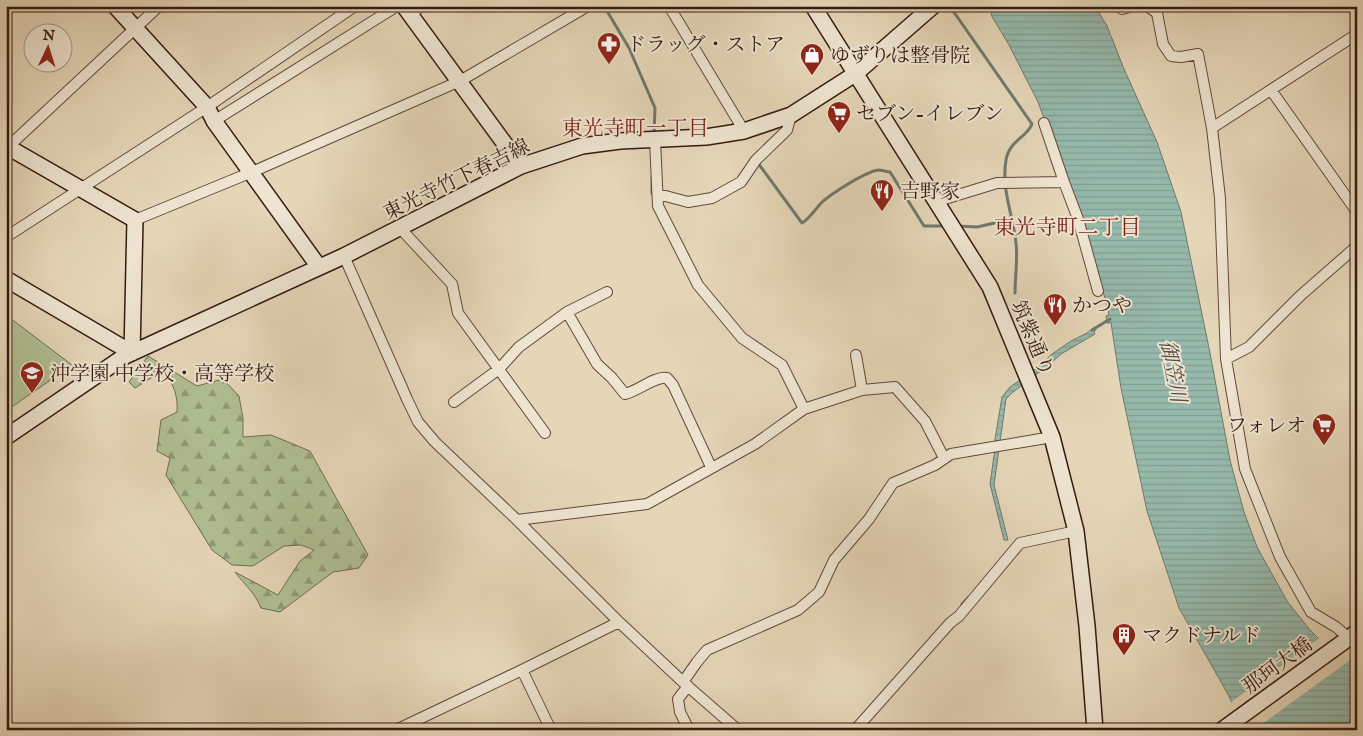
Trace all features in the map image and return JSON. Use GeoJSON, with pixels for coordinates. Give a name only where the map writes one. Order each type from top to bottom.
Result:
{"type":"FeatureCollection","features":[{"type":"Feature","properties":{"kind":"street"},"geometry":{"type":"LineString","coordinates":[[6,10],[10,6]]}},
{"type":"Feature","properties":{"kind":"street"},"geometry":{"type":"LineString","coordinates":[[115,6],[207,107],[214,121],[319,267]]}},
{"type":"Feature","properties":{"kind":"street"},"geometry":{"type":"LineString","coordinates":[[135,220],[7,148],[159,6]]}},
{"type":"Feature","properties":{"kind":"street"},"geometry":{"type":"LineString","coordinates":[[6,237],[207,107],[354,6]]}},
{"type":"Feature","properties":{"kind":"street"},"geometry":{"type":"LineString","coordinates":[[214,121],[397,6]]}},
{"type":"Feature","properties":{"kind":"street"},"geometry":{"type":"LineString","coordinates":[[135,220],[252,172],[460,81],[588,6]]}},
{"type":"Feature","properties":{"kind":"street"},"geometry":{"type":"LineString","coordinates":[[669,6],[744,131]]}},
{"type":"Feature","properties":{"kind":"street","name":"筑紫通り"},"geometry":{"type":"LineString","coordinates":[[813,6],[990,287],[1052,437],[1076,530],[1087,626],[1095,730]]}},
{"type":"Feature","properties":{"kind":"street","name":"東光寺竹下春吉線"},"geometry":{"type":"LineString","coordinates":[[6,437],[132,353],[344,256],[521,166],[582,146],[620,141],[706,137],[744,131],[791,115],[855,74],[932,6]]}},
{"type":"Feature","properties":{"kind":"street"},"geometry":{"type":"LineString","coordinates":[[1120,6],[1122,9],[1134,6]]}},
{"type":"Feature","properties":{"kind":"street"},"geometry":{"type":"LineString","coordinates":[[1147,6],[1157,13],[1163,44],[1171,56],[1198,54],[1212,128],[1220,198],[1226,359],[1245,469],[1280,558],[1311,612],[1354,639]]}},
{"type":"Feature","properties":{"kind":"street"},"geometry":{"type":"LineString","coordinates":[[412,9],[460,81],[521,166]]}},
{"type":"Feature","properties":{"kind":"street"},"geometry":{"type":"LineString","coordinates":[[1212,128],[1357,34]]}},
{"type":"Feature","properties":{"kind":"street"},"geometry":{"type":"LineString","coordinates":[[1271,90],[1357,212]]}},
{"type":"Feature","properties":{"kind":"street"},"geometry":{"type":"LineString","coordinates":[[658,194],[688,202],[712,198],[741,182],[756,160],[787,130],[791,115]]}},
{"type":"Feature","properties":{"kind":"street"},"geometry":{"type":"LineString","coordinates":[[1044,123],[1078,219],[1098,292]]}},
{"type":"Feature","properties":{"kind":"street"},"geometry":{"type":"LineString","coordinates":[[655,140],[658,206],[698,285],[742,338],[782,366],[804,409]]}},
{"type":"Feature","properties":{"kind":"street"},"geometry":{"type":"LineString","coordinates":[[936,202],[997,183],[1064,182]]}},
{"type":"Feature","properties":{"kind":"street"},"geometry":{"type":"LineString","coordinates":[[6,279],[132,353],[135,220]]}},
{"type":"Feature","properties":{"kind":"street"},"geometry":{"type":"LineString","coordinates":[[400,228],[452,284],[458,312],[545,433]]}},
{"type":"Feature","properties":{"kind":"street"},"geometry":{"type":"LineString","coordinates":[[1226,359],[1249,347],[1300,296],[1357,246]]}},
{"type":"Feature","properties":{"kind":"street"},"geometry":{"type":"LineString","coordinates":[[344,256],[418,422],[435,442],[517,520],[619,622],[685,684],[738,730]]}},
{"type":"Feature","properties":{"kind":"street"},"geometry":{"type":"LineString","coordinates":[[454,402],[499,369],[520,347],[567,312],[607,292]]}},
{"type":"Feature","properties":{"kind":"street"},"geometry":{"type":"LineString","coordinates":[[567,312],[597,364],[625,394],[633,392],[662,377],[667,378],[673,385],[711,467]]}},
{"type":"Feature","properties":{"kind":"street"},"geometry":{"type":"LineString","coordinates":[[856,355],[862,390]]}},
{"type":"Feature","properties":{"kind":"street"},"geometry":{"type":"LineString","coordinates":[[517,520],[647,504],[755,444],[804,409],[862,390],[895,387],[925,421],[944,458]]}},
{"type":"Feature","properties":{"kind":"street"},"geometry":{"type":"LineString","coordinates":[[689,730],[680,712],[678,699],[696,662],[707,650],[798,610],[819,592],[834,560],[869,519],[893,483],[935,465],[950,454],[1052,437]]}},
{"type":"Feature","properties":{"kind":"street"},"geometry":{"type":"LineString","coordinates":[[855,730],[950,623],[959,616],[1020,543],[1076,530]]}},
{"type":"Feature","properties":{"kind":"street"},"geometry":{"type":"LineString","coordinates":[[396,730],[619,622]]}},
{"type":"Feature","properties":{"kind":"street","name":"那珂大橋"},"geometry":{"type":"LineString","coordinates":[[1229,728],[1354,639]]}},
{"type":"Feature","properties":{"kind":"street"},"geometry":{"type":"LineString","coordinates":[[522,670],[551,730]]}},
{"type":"Feature","properties":{"kind":"green space"},"geometry":{"type":"Polygon","coordinates":[[[6,315],[72,365],[6,411],[6,315]]]}},
{"type":"Feature","properties":{"kind":"green space"},"geometry":{"type":"Polygon","coordinates":[[[148,356],[197,386],[223,379],[239,396],[243,418],[243,437],[271,435],[310,451],[368,555],[359,568],[333,572],[280,612],[261,608],[253,594],[235,572],[278,595],[300,561],[314,550],[301,545],[284,546],[253,566],[232,565],[212,550],[166,475],[170,458],[157,451],[161,420],[177,412],[176,394],[172,384],[164,375],[159,373],[135,388],[129,382],[148,356]]]}},
{"type":"Feature","properties":{"kind":"water","name":"御笠川"},"geometry":{"type":"Polygon","coordinates":[[[992,6],[1095,6],[1107,26],[1157,142],[1181,212],[1230,460],[1244,512],[1257,547],[1287,601],[1319,639],[1357,663],[1357,730],[1244,730],[1229,696],[1179,608],[1147,511],[1121,388],[1111,323],[1107,323],[1106,316],[1109,315],[1099,274],[1069,184],[1038,102],[1009,45],[991,15],[992,6]]]}},
{"type":"Feature","properties":{"kind":"water"},"geometry":{"type":"Polygon","coordinates":[[[1093,328],[1096,330],[1094,331],[1095,334],[1061,354],[1006,399],[994,485],[1008,540],[1004,540],[990,484],[1002,397],[1010,387],[1037,368],[1052,354],[1093,328]]]}},
{"type":"Feature","properties":{"kind":"pier"},"geometry":{"type":"Polygon","coordinates":[[[1321,637],[1353,658],[1254,730],[1242,730],[1230,703],[1321,637]]]}},
{"type":"Feature","properties":{"kind":"waterway"},"geometry":{"type":"LineString","coordinates":[[604,6],[629,48],[655,108],[654,134]]}},
{"type":"Feature","properties":{"kind":"waterway"},"geometry":{"type":"LineString","coordinates":[[951,8],[1032,124],[1030,129],[1011,147],[1006,160],[1006,192],[1017,249],[1015,293]]}},
{"type":"Feature","properties":{"kind":"waterway"},"geometry":{"type":"LineString","coordinates":[[756,164],[758,163],[802,223],[832,194],[873,171],[879,170],[890,172],[924,226],[947,226]]}},
{"type":"Feature","properties":{"kind":"waterway"},"geometry":{"type":"LineString","coordinates":[[652,177],[652,193],[655,194]]}},
{"type":"Feature","properties":{"kind":"waterway"},"geometry":{"type":"LineString","coordinates":[[958,226],[977,227],[1012,219]]}},
{"type":"Feature","properties":{"kind":"waterway"},"geometry":{"type":"LineString","coordinates":[[1092,330],[1110,319]]}},
{"type":"Feature","properties":{"kind":"waterway"},"geometry":{"type":"LineString","coordinates":[[962,604],[969,597]]}},
{"type":"Feature","properties":{"kind":"place","name":"ドラッグ・ストア"},"geometry":{"type":"Point","coordinates":[609,65]}},
{"type":"Feature","properties":{"kind":"place","name":"ゆずりは整骨院"},"geometry":{"type":"Point","coordinates":[812,76]}},
{"type":"Feature","properties":{"kind":"place","name":"セブン-イレブン"},"geometry":{"type":"Point","coordinates":[839,134]}},
{"type":"Feature","properties":{"kind":"place","name":"吉野家"},"geometry":{"type":"Point","coordinates":[882,212]}},
{"type":"Feature","properties":{"kind":"place","name":"かつや"},"geometry":{"type":"Point","coordinates":[1055,326]}},
{"type":"Feature","properties":{"kind":"place","name":"沖学園 中学校・高等学校"},"geometry":{"type":"Point","coordinates":[32,394]}},
{"type":"Feature","properties":{"kind":"place","name":"フォレオ"},"geometry":{"type":"Point","coordinates":[1324,446]}},
{"type":"Feature","properties":{"kind":"place","name":"マクドナルド"},"geometry":{"type":"Point","coordinates":[1124,656]}},
{"type":"Feature","properties":{"kind":"district","name":"東光寺町一丁目"},"geometry":{"type":"Point","coordinates":[635,128]}},
{"type":"Feature","properties":{"kind":"district","name":"東光寺町二丁目"},"geometry":{"type":"Point","coordinates":[1067,227]}}]}
